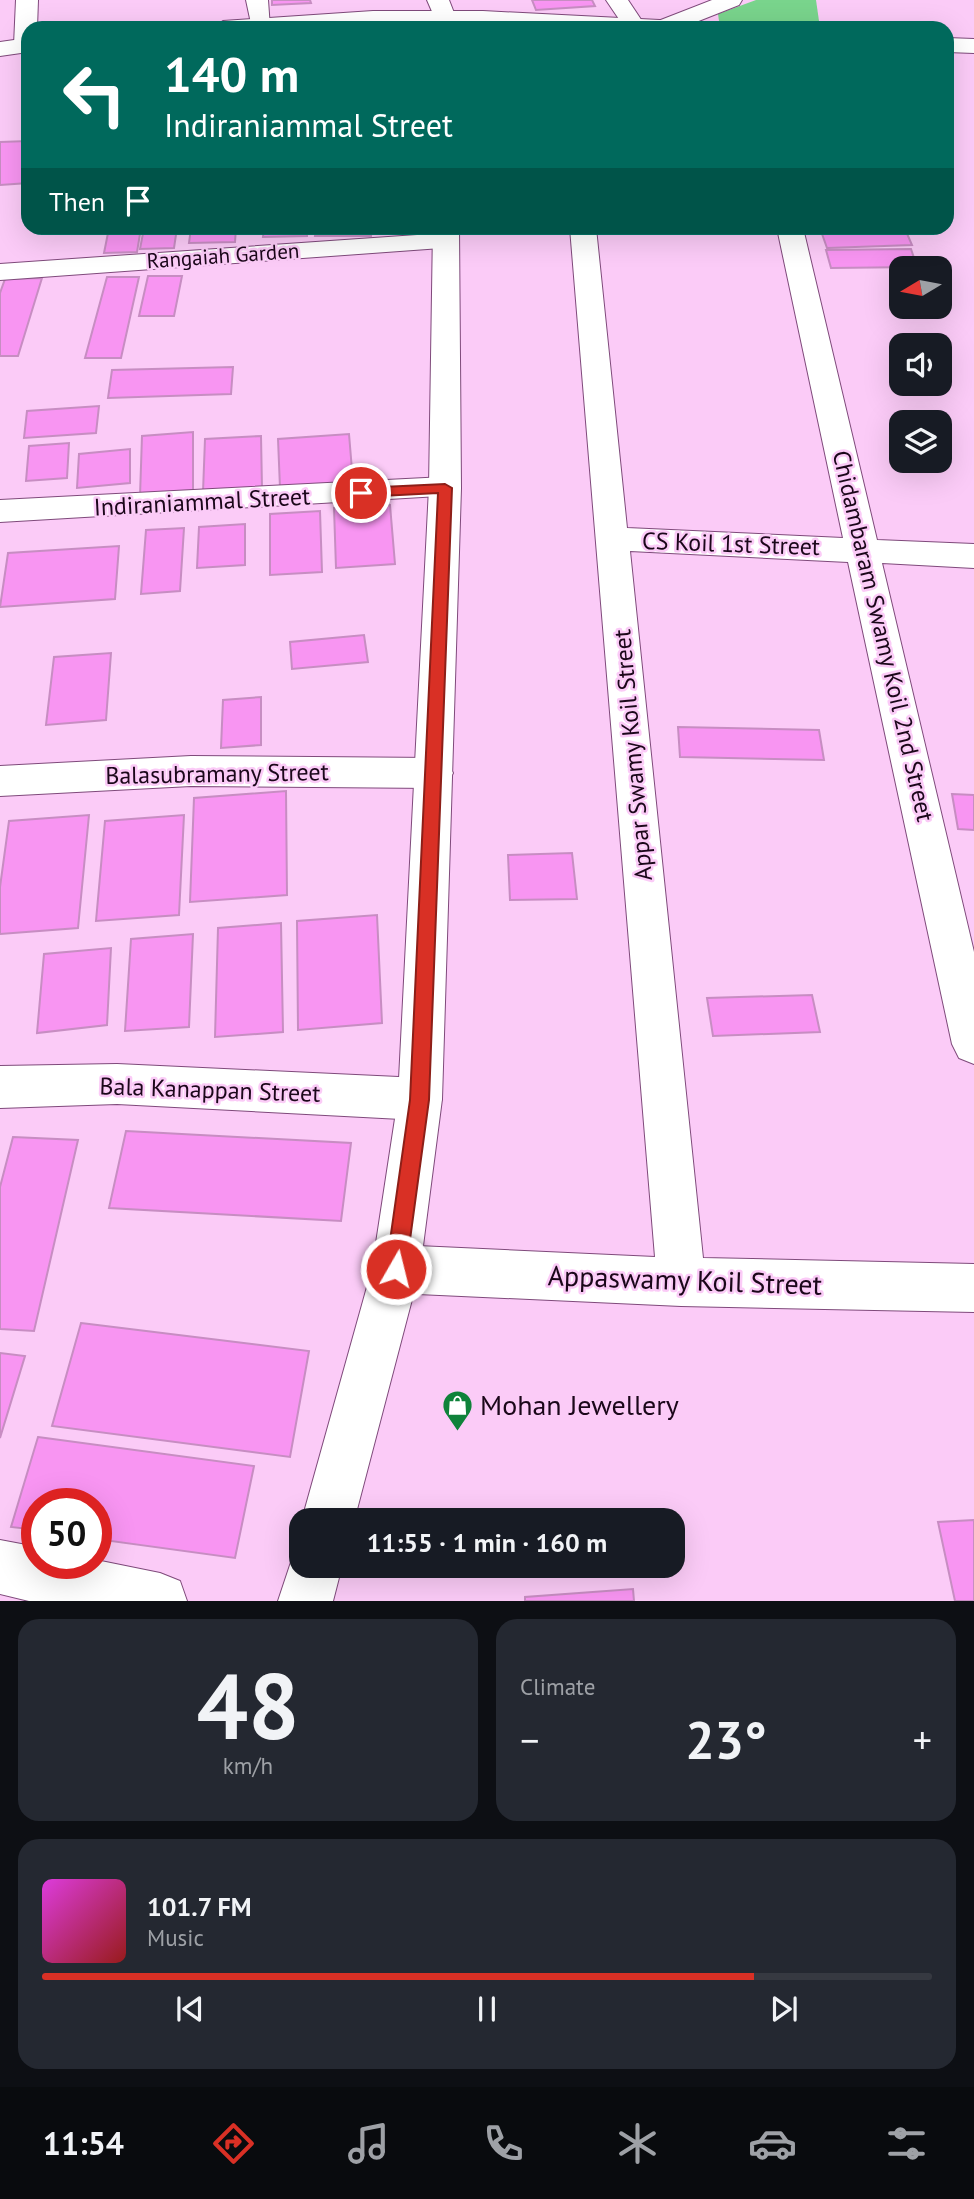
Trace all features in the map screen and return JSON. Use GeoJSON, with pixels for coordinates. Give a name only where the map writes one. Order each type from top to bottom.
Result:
{"type":"FeatureCollection","features":[{"type":"Feature","properties":{"kind":"street"},"geometry":{"type":"LineString","coordinates":[[27,0],[27,21]]}},
{"type":"Feature","properties":{"kind":"street"},"geometry":{"type":"LineString","coordinates":[[257,0],[260,21]]}},
{"type":"Feature","properties":{"kind":"street"},"geometry":{"type":"LineString","coordinates":[[618,0],[631,21]]}},
{"type":"Feature","properties":{"kind":"street"},"geometry":{"type":"LineString","coordinates":[[681,21],[730,0]]}},
{"type":"Feature","properties":{"kind":"street"},"geometry":{"type":"LineString","coordinates":[[325,21],[443,15],[570,21]]}},
{"type":"Feature","properties":{"kind":"street"},"geometry":{"type":"LineString","coordinates":[[954,45],[974,46]]}},
{"type":"Feature","properties":{"kind":"street"},"geometry":{"type":"LineString","coordinates":[[0,49],[21,50]]}},
{"type":"Feature","properties":{"kind":"street"},"geometry":{"type":"LineString","coordinates":[[0,65],[21,53]]}},
{"type":"Feature","properties":{"kind":"street"},"geometry":{"type":"LineString","coordinates":[[954,58],[974,59]]}},
{"type":"Feature","properties":{"kind":"street","name":"Rangaiah Garden"},"geometry":{"type":"LineString","coordinates":[[0,272],[434,235]]}},
{"type":"Feature","properties":{"kind":"street"},"geometry":{"type":"LineString","coordinates":[[331,1508],[396,1269],[420,1100],[445,488],[446,235]]}},
{"type":"Feature","properties":{"kind":"street","name":"Appar Swamy Koil Street"},"geometry":{"type":"LineString","coordinates":[[584,235],[681,1282]]}},
{"type":"Feature","properties":{"kind":"street","name":"Chidambaram Swamy Koil 2nd Street"},"geometry":{"type":"LineString","coordinates":[[792,235],[974,1044]]}},
{"type":"Feature","properties":{"kind":"street","name":"Indiraniammal Street"},"geometry":{"type":"LineString","coordinates":[[0,511],[445,488]]}},
{"type":"Feature","properties":{"kind":"street","name":"CS Koil 1st Street"},"geometry":{"type":"LineString","coordinates":[[613,539],[974,556]]}},
{"type":"Feature","properties":{"kind":"street","name":"Balasubramany Street"},"geometry":{"type":"LineString","coordinates":[[0,780],[191,771],[434,773]]}},
{"type":"Feature","properties":{"kind":"street","name":"Bala Kanappan Street"},"geometry":{"type":"LineString","coordinates":[[0,1087],[117,1083],[420,1100]]}},
{"type":"Feature","properties":{"kind":"street","name":"Appaswamy Koil Street"},"geometry":{"type":"LineString","coordinates":[[396,1269],[681,1282],[974,1288]]}},
{"type":"Feature","properties":{"kind":"street"},"geometry":{"type":"LineString","coordinates":[[0,1567],[160,1601]]}},
{"type":"Feature","properties":{"kind":"street"},"geometry":{"type":"LineString","coordinates":[[305,1601],[312,1578]]}},
{"type":"Feature","properties":{"kind":"green space"},"geometry":{"type":"Polygon","coordinates":[[[756,0],[816,0],[819,21],[719,21],[718,14],[756,0]]]}},
{"type":"Feature","properties":{"kind":"building"},"geometry":{"type":"Polygon","coordinates":[[[272,0],[310,0],[311,3],[272,5],[272,0]]]}},
{"type":"Feature","properties":{"kind":"building"},"geometry":{"type":"Polygon","coordinates":[[[532,0],[592,0],[595,6],[536,10],[532,0]]]}},
{"type":"Feature","properties":{"kind":"building"},"geometry":{"type":"Polygon","coordinates":[[[21,141],[21,184],[0,185],[0,142],[21,141]]]}},
{"type":"Feature","properties":{"kind":"building"},"geometry":{"type":"Polygon","coordinates":[[[108,235],[140,235],[137,252],[104,253],[108,235]]]}},
{"type":"Feature","properties":{"kind":"building"},"geometry":{"type":"Polygon","coordinates":[[[143,235],[176,235],[174,248],[140,249],[143,235]]]}},
{"type":"Feature","properties":{"kind":"building"},"geometry":{"type":"Polygon","coordinates":[[[190,235],[236,235],[235,242],[189,243],[190,235]]]}},
{"type":"Feature","properties":{"kind":"building"},"geometry":{"type":"Polygon","coordinates":[[[263,235],[307,235],[307,236],[263,235]]]}},
{"type":"Feature","properties":{"kind":"building"},"geometry":{"type":"Polygon","coordinates":[[[315,235],[371,235],[371,236],[315,235]]]}},
{"type":"Feature","properties":{"kind":"building"},"geometry":{"type":"Polygon","coordinates":[[[822,235],[908,235],[912,245],[827,248],[822,235]]]}},
{"type":"Feature","properties":{"kind":"building"},"geometry":{"type":"Polygon","coordinates":[[[911,249],[913,256],[889,256],[889,267],[831,268],[826,250],[911,249]]]}},
{"type":"Feature","properties":{"kind":"building"},"geometry":{"type":"Polygon","coordinates":[[[148,276],[182,276],[174,316],[139,316],[148,276]]]}},
{"type":"Feature","properties":{"kind":"building"},"geometry":{"type":"Polygon","coordinates":[[[107,277],[139,277],[121,358],[85,358],[107,277]]]}},
{"type":"Feature","properties":{"kind":"building"},"geometry":{"type":"Polygon","coordinates":[[[42,278],[18,356],[0,356],[0,293],[5,279],[42,278]]]}},
{"type":"Feature","properties":{"kind":"building"},"geometry":{"type":"Polygon","coordinates":[[[233,367],[231,394],[108,398],[112,370],[233,367]]]}},
{"type":"Feature","properties":{"kind":"building"},"geometry":{"type":"Polygon","coordinates":[[[99,406],[96,433],[24,438],[27,411],[99,406]]]}},
{"type":"Feature","properties":{"kind":"building"},"geometry":{"type":"Polygon","coordinates":[[[193,432],[193,491],[140,496],[142,436],[193,432]]]}},
{"type":"Feature","properties":{"kind":"building"},"geometry":{"type":"Polygon","coordinates":[[[349,434],[353,482],[280,488],[278,439],[349,434]]]}},
{"type":"Feature","properties":{"kind":"building"},"geometry":{"type":"Polygon","coordinates":[[[261,436],[262,488],[203,492],[205,439],[261,436]]]}},
{"type":"Feature","properties":{"kind":"building"},"geometry":{"type":"Polygon","coordinates":[[[69,443],[67,478],[26,481],[29,446],[69,443]]]}},
{"type":"Feature","properties":{"kind":"building"},"geometry":{"type":"Polygon","coordinates":[[[130,449],[130,483],[77,488],[79,454],[130,449]]]}},
{"type":"Feature","properties":{"kind":"building"},"geometry":{"type":"Polygon","coordinates":[[[390,505],[395,564],[336,568],[334,508],[390,505]]]}},
{"type":"Feature","properties":{"kind":"building"},"geometry":{"type":"Polygon","coordinates":[[[320,511],[322,572],[270,575],[270,514],[320,511]]]}},
{"type":"Feature","properties":{"kind":"building"},"geometry":{"type":"Polygon","coordinates":[[[245,524],[245,565],[197,568],[199,527],[245,524]]]}},
{"type":"Feature","properties":{"kind":"building"},"geometry":{"type":"Polygon","coordinates":[[[184,528],[180,591],[141,594],[146,530],[184,528]]]}},
{"type":"Feature","properties":{"kind":"building"},"geometry":{"type":"Polygon","coordinates":[[[119,546],[115,599],[0,607],[8,553],[119,546]]]}},
{"type":"Feature","properties":{"kind":"building"},"geometry":{"type":"Polygon","coordinates":[[[364,635],[368,662],[292,669],[290,642],[364,635]]]}},
{"type":"Feature","properties":{"kind":"building"},"geometry":{"type":"Polygon","coordinates":[[[111,653],[106,720],[46,725],[54,657],[111,653]]]}},
{"type":"Feature","properties":{"kind":"building"},"geometry":{"type":"Polygon","coordinates":[[[261,697],[261,745],[221,748],[223,700],[261,697]]]}},
{"type":"Feature","properties":{"kind":"building"},"geometry":{"type":"Polygon","coordinates":[[[678,727],[819,730],[824,760],[680,757],[678,727]]]}},
{"type":"Feature","properties":{"kind":"building"},"geometry":{"type":"Polygon","coordinates":[[[286,791],[287,895],[190,902],[194,798],[286,791]]]}},
{"type":"Feature","properties":{"kind":"building"},"geometry":{"type":"Polygon","coordinates":[[[952,794],[974,795],[974,830],[958,829],[952,794]]]}},
{"type":"Feature","properties":{"kind":"building"},"geometry":{"type":"Polygon","coordinates":[[[89,815],[78,928],[0,934],[0,887],[9,821],[89,815]]]}},
{"type":"Feature","properties":{"kind":"building"},"geometry":{"type":"Polygon","coordinates":[[[184,815],[179,915],[96,921],[105,821],[184,815]]]}},
{"type":"Feature","properties":{"kind":"building"},"geometry":{"type":"Polygon","coordinates":[[[572,853],[577,899],[510,900],[508,855],[572,853]]]}},
{"type":"Feature","properties":{"kind":"building"},"geometry":{"type":"Polygon","coordinates":[[[377,915],[382,1023],[298,1030],[297,921],[377,915]]]}},
{"type":"Feature","properties":{"kind":"building"},"geometry":{"type":"Polygon","coordinates":[[[281,923],[283,1032],[215,1037],[218,928],[281,923]]]}},
{"type":"Feature","properties":{"kind":"building"},"geometry":{"type":"Polygon","coordinates":[[[193,934],[189,1027],[125,1031],[131,939],[193,934]]]}},
{"type":"Feature","properties":{"kind":"building"},"geometry":{"type":"Polygon","coordinates":[[[111,948],[107,1025],[37,1033],[44,954],[111,948]]]}},
{"type":"Feature","properties":{"kind":"building"},"geometry":{"type":"Polygon","coordinates":[[[812,995],[820,1032],[713,1036],[707,998],[812,995]]]}},
{"type":"Feature","properties":{"kind":"building"},"geometry":{"type":"Polygon","coordinates":[[[126,1131],[351,1143],[341,1221],[109,1208],[126,1131]]]}},
{"type":"Feature","properties":{"kind":"building"},"geometry":{"type":"Polygon","coordinates":[[[13,1137],[78,1140],[34,1331],[0,1329],[0,1187],[13,1137]]]}},
{"type":"Feature","properties":{"kind":"building"},"geometry":{"type":"Polygon","coordinates":[[[81,1323],[309,1351],[290,1457],[52,1426],[81,1323]]]}},
{"type":"Feature","properties":{"kind":"building"},"geometry":{"type":"Polygon","coordinates":[[[0,1353],[25,1356],[0,1438],[0,1353]]]}},
{"type":"Feature","properties":{"kind":"building"},"geometry":{"type":"Polygon","coordinates":[[[38,1437],[254,1466],[235,1558],[112,1541],[112,1488],[23,1488],[38,1437]]]}},
{"type":"Feature","properties":{"kind":"building"},"geometry":{"type":"Polygon","coordinates":[[[21,1494],[21,1528],[11,1527],[21,1494]]]}},
{"type":"Feature","properties":{"kind":"building"},"geometry":{"type":"Polygon","coordinates":[[[974,1520],[974,1601],[955,1601],[938,1522],[974,1520]]]}},
{"type":"Feature","properties":{"kind":"building"},"geometry":{"type":"Polygon","coordinates":[[[633,1589],[634,1601],[525,1601],[525,1597],[633,1589]]]}},
{"type":"Feature","properties":{"kind":"place","name":"Mohan Jewellery"},"geometry":{"type":"Point","coordinates":[457,1432]}},
{"type":"Feature","properties":{"kind":"route"},"geometry":{"type":"LineString","coordinates":[[361,493],[445,488],[420,1100],[396,1269]]}}]}
